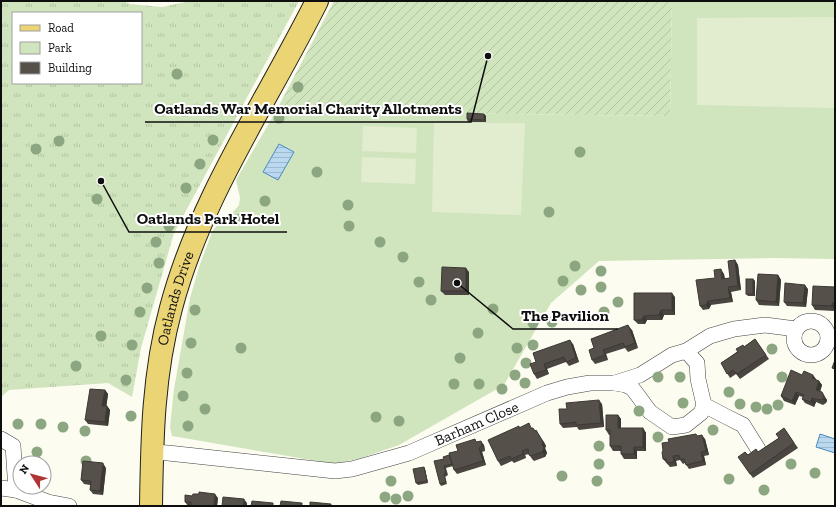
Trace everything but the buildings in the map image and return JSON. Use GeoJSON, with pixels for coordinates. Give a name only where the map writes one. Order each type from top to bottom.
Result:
{"type":"FeatureCollection","features":[{"type":"Feature","properties":{"kind":"main road","name":"Oatlands Drive"},"geometry":{"type":"LineString","coordinates":[[151,506],[155,391],[159,362],[171,308],[188,255],[200,224],[230,161],[317,1]]}},
{"type":"Feature","properties":{"kind":"street"},"geometry":{"type":"LineString","coordinates":[[615,383],[640,375],[672,355],[686,352],[710,336],[734,329],[765,325],[796,328]]}},
{"type":"Feature","properties":{"kind":"street"},"geometry":{"type":"LineString","coordinates":[[686,352],[697,363],[698,380],[704,405],[743,425],[758,449]]}},
{"type":"Feature","properties":{"kind":"street","name":"Barham Close"},"geometry":{"type":"LineString","coordinates":[[152,452],[335,471],[352,469],[409,454],[547,393],[567,387],[590,383],[615,383],[626,385],[632,388],[650,412],[672,427],[686,425],[701,413],[704,405]]}},
{"type":"Feature","properties":{"kind":"street"},"geometry":{"type":"LineString","coordinates":[[1,439],[13,446],[14,455]]}},
{"type":"Feature","properties":{"kind":"street"},"geometry":{"type":"LineString","coordinates":[[1,488],[12,489]]}},
{"type":"Feature","properties":{"kind":"street"},"geometry":{"type":"LineString","coordinates":[[27,495],[48,504],[69,506]]}},
{"type":"Feature","properties":{"kind":"green space"},"geometry":{"type":"Polygon","coordinates":[[[1,1],[124,1],[130,4],[162,7],[190,1],[299,1],[174,233],[141,348],[132,397],[108,383],[9,390],[1,397],[1,1]]]}},
{"type":"Feature","properties":{"kind":"green space"},"geometry":{"type":"Polygon","coordinates":[[[334,1],[672,1],[670,116],[276,111],[334,1]]]}},
{"type":"Feature","properties":{"kind":"green space"},"geometry":{"type":"Polygon","coordinates":[[[672,1],[835,1],[835,259],[774,258],[599,261],[551,303],[504,385],[399,445],[361,458],[334,464],[172,436],[170,427],[174,389],[190,298],[199,267],[212,232],[218,224],[239,205],[240,198],[236,180],[276,111],[670,116],[672,1]]]}},
{"type":"Feature","properties":{"kind":"green space"},"geometry":{"type":"Polygon","coordinates":[[[835,17],[835,108],[697,105],[697,18],[835,17]]]}},
{"type":"Feature","properties":{"kind":"green space"},"geometry":{"type":"Polygon","coordinates":[[[434,123],[525,123],[521,215],[432,212],[434,123]]]}},
{"type":"Feature","properties":{"kind":"green space"},"geometry":{"type":"Polygon","coordinates":[[[363,126],[417,128],[416,153],[362,151],[363,126]]]}},
{"type":"Feature","properties":{"kind":"green space"},"geometry":{"type":"Polygon","coordinates":[[[362,157],[416,159],[415,184],[361,182],[362,157]]]}},
{"type":"Feature","properties":{"kind":"water"},"geometry":{"type":"Polygon","coordinates":[[[279,144],[294,152],[278,180],[263,172],[279,144]]]}},
{"type":"Feature","properties":{"kind":"water"},"geometry":{"type":"Polygon","coordinates":[[[820,434],[835,439],[835,453],[816,447],[820,434]]]}},
{"type":"Feature","properties":{"kind":"place","name":"Oatlands War Memorial Charity Allotments"},"geometry":{"type":"Point","coordinates":[488,56]}},
{"type":"Feature","properties":{"kind":"place","name":"Oatlands Park Hotel"},"geometry":{"type":"Point","coordinates":[101,181]}},
{"type":"Feature","properties":{"kind":"place","name":"The Pavilion"},"geometry":{"type":"Point","coordinates":[457,283]}}]}
